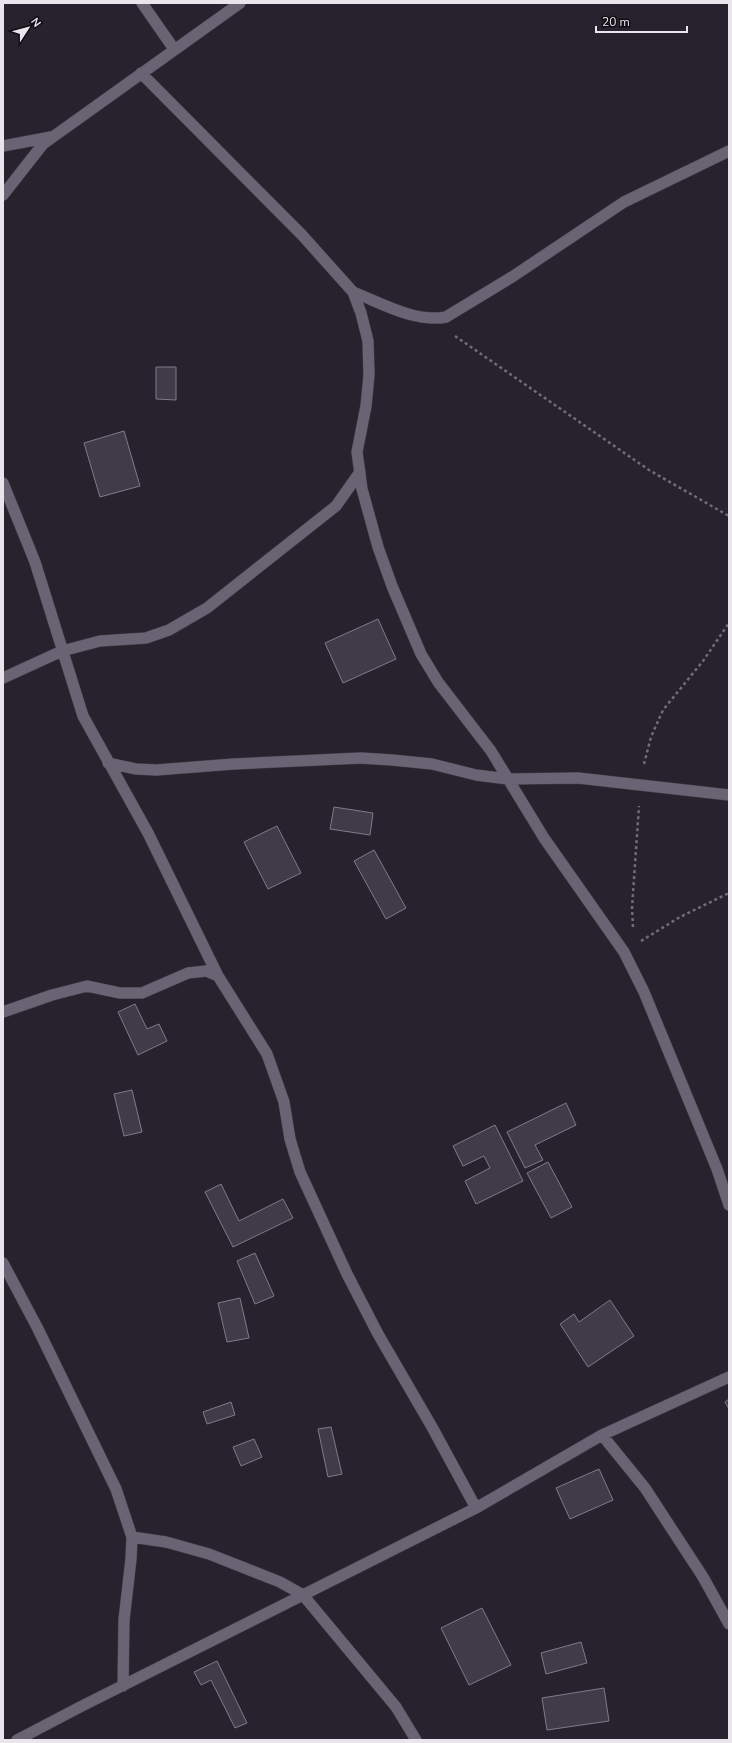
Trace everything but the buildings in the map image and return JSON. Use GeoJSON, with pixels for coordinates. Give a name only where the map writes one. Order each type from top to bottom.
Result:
{"type":"FeatureCollection","features":[{"type":"Feature","properties":{"kind":"street"},"geometry":{"type":"LineString","coordinates":[[142,3],[174,49]]}},
{"type":"Feature","properties":{"kind":"street"},"geometry":{"type":"LineString","coordinates":[[3,195],[34,154],[54,137],[174,49],[228,7],[240,3]]}},
{"type":"Feature","properties":{"kind":"street"},"geometry":{"type":"LineString","coordinates":[[141,73],[302,236],[353,292],[365,325],[369,375],[366,406],[357,452],[362,489],[378,547],[392,586],[421,654],[438,682],[468,720],[508,779],[544,838],[624,952],[644,992],[717,1169],[729,1205]]}},
{"type":"Feature","properties":{"kind":"street"},"geometry":{"type":"LineString","coordinates":[[3,146],[54,137]]}},
{"type":"Feature","properties":{"kind":"street"},"geometry":{"type":"LineString","coordinates":[[353,292],[422,317],[438,319],[454,314],[624,202],[729,151]]}},
{"type":"Feature","properties":{"kind":"street"},"geometry":{"type":"LineString","coordinates":[[3,678],[62,651],[100,641],[146,638],[169,630],[192,617],[207,608],[336,506],[360,472]]}},
{"type":"Feature","properties":{"kind":"street"},"geometry":{"type":"LineString","coordinates":[[3,483],[35,562],[83,716],[108,763],[127,792],[218,976],[267,1054],[284,1102],[290,1139],[300,1172],[347,1274],[378,1334],[432,1427],[476,1508]]}},
{"type":"Feature","properties":{"kind":"street"},"geometry":{"type":"LineString","coordinates":[[108,763],[136,769],[156,770],[234,764],[361,758],[425,763],[476,775],[508,779],[578,778],[729,795]]}},
{"type":"Feature","properties":{"kind":"street"},"geometry":{"type":"LineString","coordinates":[[3,1012],[52,995],[88,986],[120,993],[142,993],[188,973],[206,971],[218,976]]}},
{"type":"Feature","properties":{"kind":"street"},"geometry":{"type":"LineString","coordinates":[[3,1263],[37,1327],[116,1489],[132,1537],[124,1620],[122,1686]]}},
{"type":"Feature","properties":{"kind":"street"},"geometry":{"type":"LineString","coordinates":[[17,1740],[476,1508],[602,1435],[729,1377]]}},
{"type":"Feature","properties":{"kind":"street"},"geometry":{"type":"LineString","coordinates":[[602,1435],[645,1488],[703,1576],[729,1624]]}},
{"type":"Feature","properties":{"kind":"street"},"geometry":{"type":"LineString","coordinates":[[132,1537],[166,1542],[209,1554],[280,1582],[303,1595],[396,1707],[416,1740]]}},
{"type":"Feature","properties":{"kind":"path"},"geometry":{"type":"LineString","coordinates":[[438,319],[459,339],[553,402],[649,470],[729,516]]}},
{"type":"Feature","properties":{"kind":"path"},"geometry":{"type":"LineString","coordinates":[[634,946],[632,908],[640,784],[651,737],[663,710],[703,661],[729,623]]}},
{"type":"Feature","properties":{"kind":"path"},"geometry":{"type":"LineString","coordinates":[[624,952],[680,917],[729,894]]}}]}
